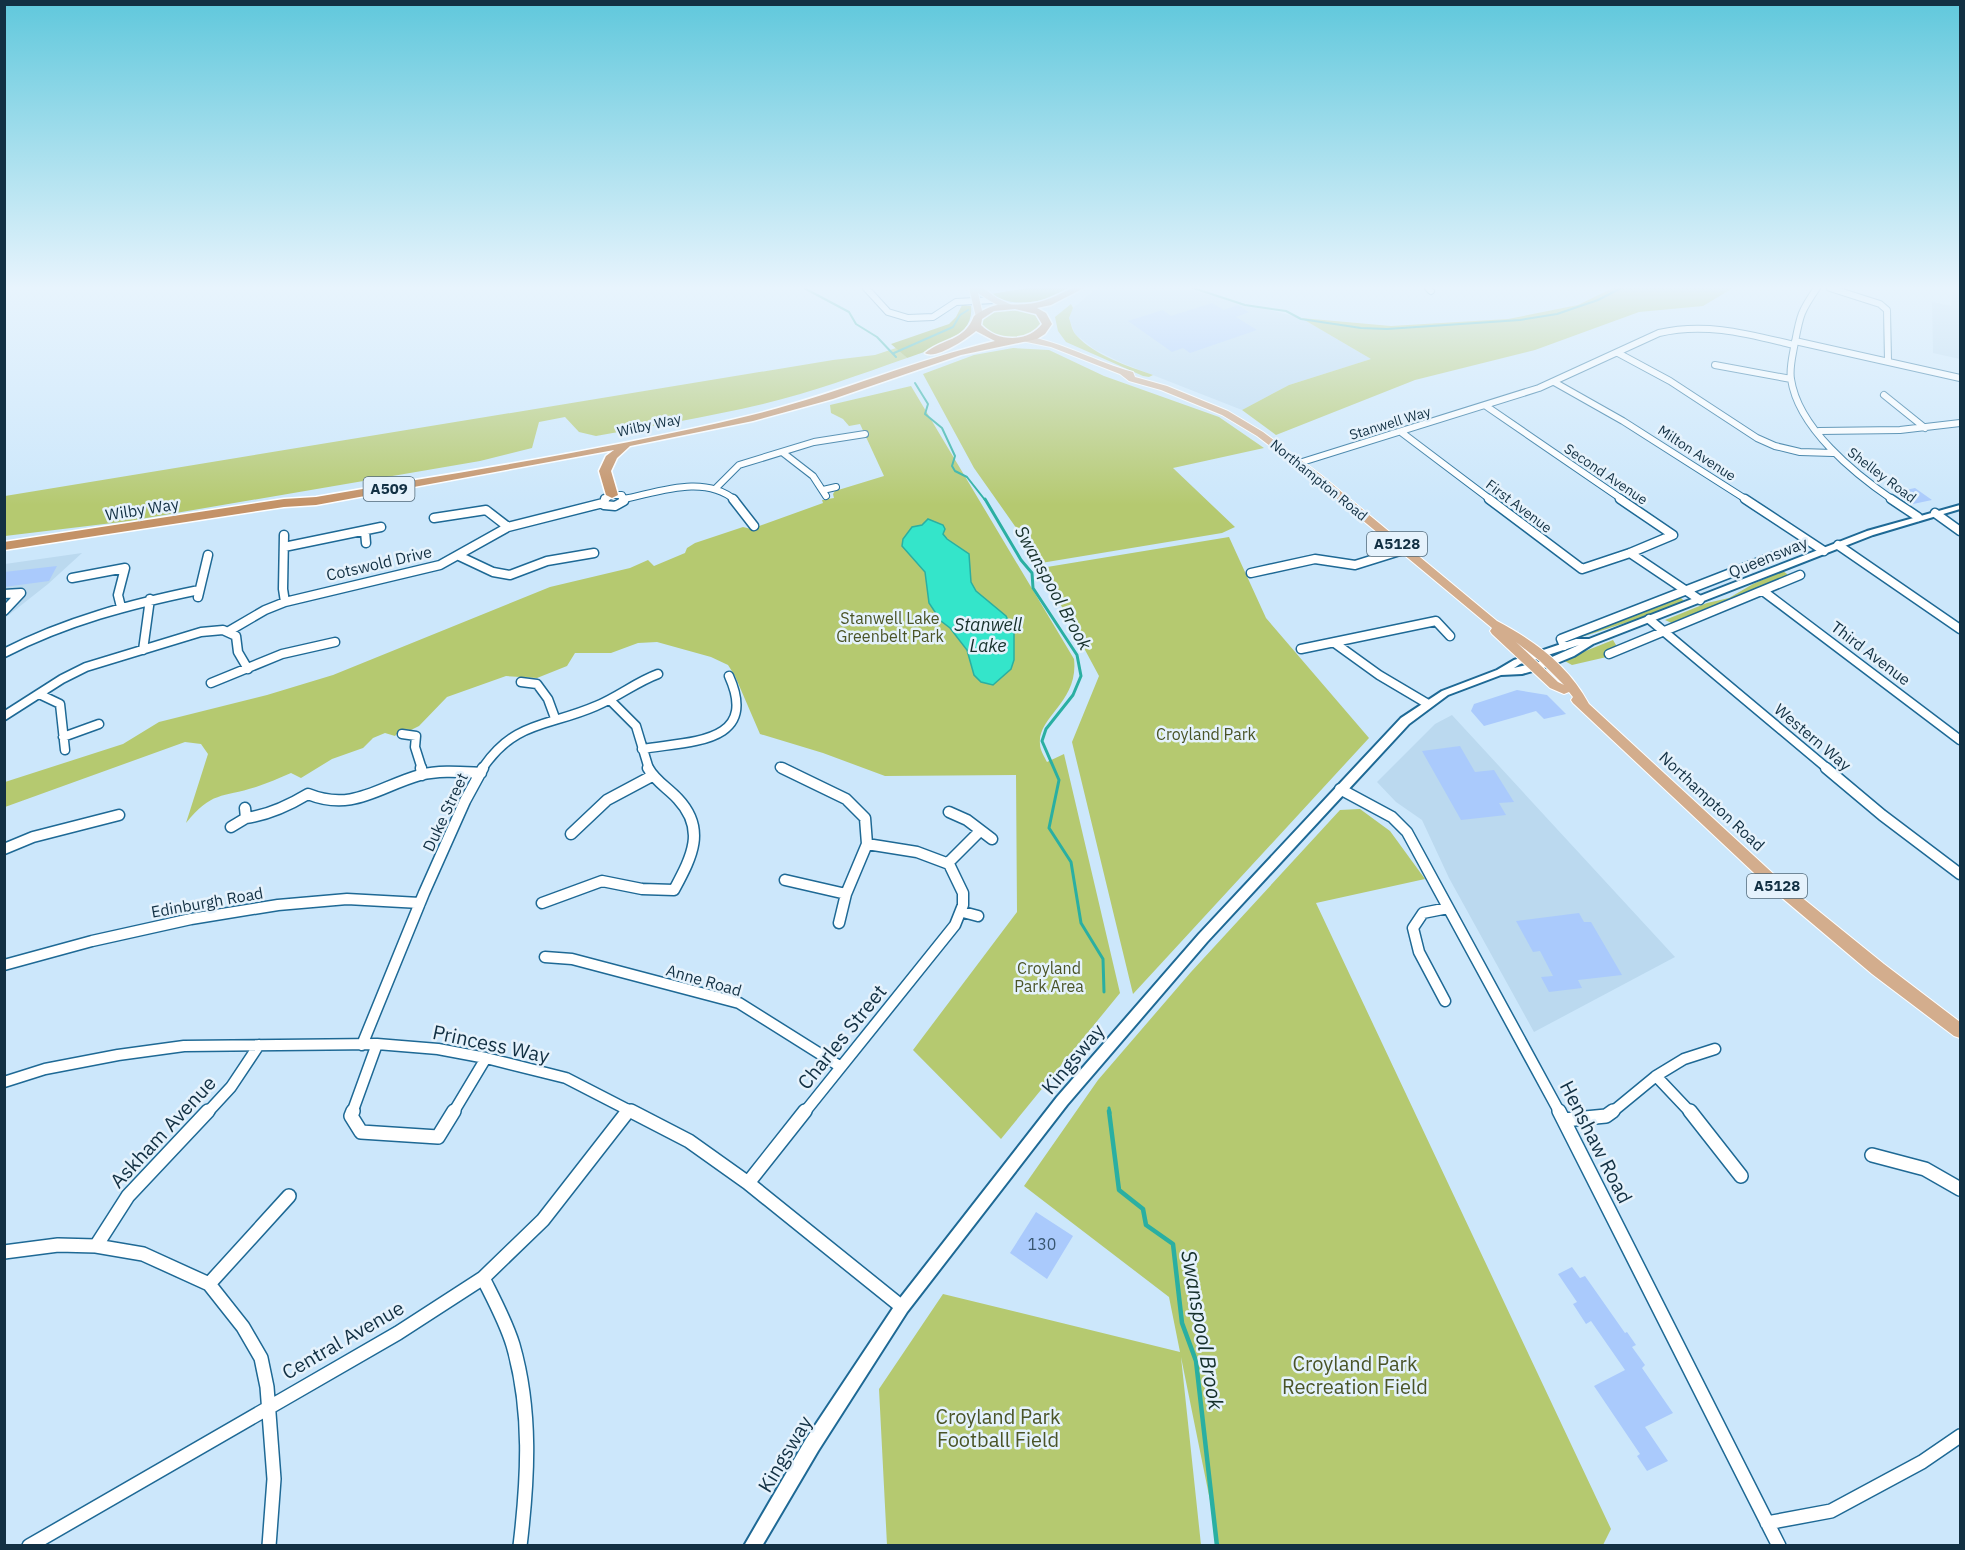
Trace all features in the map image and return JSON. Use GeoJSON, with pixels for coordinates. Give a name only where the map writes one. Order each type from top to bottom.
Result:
{"type":"FeatureCollection","features":[{"type":"Feature","properties":{"kind":"highway","name":"Wilby Way"},"geometry":{"type":"LineString","coordinates":[[284,503],[319,493],[547,453],[764,408],[912,360]]}},
{"type":"Feature","properties":{"kind":"highway","name":"Wilby Way"},"geometry":{"type":"LineString","coordinates":[[4,546],[284,503],[326,500],[630,444],[799,406],[936,360]]}},
{"type":"Feature","properties":{"kind":"highway"},"geometry":{"type":"LineString","coordinates":[[607,499],[605,471],[612,456],[630,444]]}},
{"type":"Feature","properties":{"kind":"highway"},"geometry":{"type":"LineString","coordinates":[[562,457],[592,464],[605,471]]}},
{"type":"Feature","properties":{"kind":"main road","name":"Northampton Road"},"geometry":{"type":"LineString","coordinates":[[1095,360],[1148,380],[1156,386],[1235,418],[1299,463],[1493,624],[1511,635],[1536,660],[1554,685],[1583,704],[1774,883],[1870,962],[1960,1031]]}},
{"type":"Feature","properties":{"kind":"main road","name":"Northampton Road"},"geometry":{"type":"LineString","coordinates":[[1493,624],[1499,636],[1536,660],[1578,692],[1583,704]]}},
{"type":"Feature","properties":{"kind":"street","name":"Stanwell Way"},"geometry":{"type":"LineString","coordinates":[[1299,463],[1486,406],[1554,382],[1602,360]]}},
{"type":"Feature","properties":{"kind":"street"},"geometry":{"type":"LineString","coordinates":[[1632,360],[1670,381],[1757,438],[1775,446],[1800,452],[1833,453]]}},
{"type":"Feature","properties":{"kind":"street","name":"Shelley Road"},"geometry":{"type":"LineString","coordinates":[[1793,360],[1791,379],[1800,407],[1833,453],[1872,486],[1918,517]]}},
{"type":"Feature","properties":{"kind":"street","name":"Stanwell Way"},"geometry":{"type":"LineString","coordinates":[[1885,360],[1960,378]]}},
{"type":"Feature","properties":{"kind":"street"},"geometry":{"type":"LineString","coordinates":[[1715,365],[1791,379]]}},
{"type":"Feature","properties":{"kind":"street","name":"Milton Avenue"},"geometry":{"type":"LineString","coordinates":[[1554,382],[1607,410],[1674,451],[1824,551]]}},
{"type":"Feature","properties":{"kind":"street"},"geometry":{"type":"LineString","coordinates":[[1884,395],[1925,428]]}},
{"type":"Feature","properties":{"kind":"street","name":"Second Avenue"},"geometry":{"type":"LineString","coordinates":[[1486,406],[1673,535],[1630,553]]}},
{"type":"Feature","properties":{"kind":"street"},"geometry":{"type":"LineString","coordinates":[[1819,431],[1872,432],[1960,423]]}},
{"type":"Feature","properties":{"kind":"street"},"geometry":{"type":"LineString","coordinates":[[849,428],[852,436]]}},
{"type":"Feature","properties":{"kind":"street","name":"First Avenue"},"geometry":{"type":"LineString","coordinates":[[1401,432],[1582,569],[1630,553]]}},
{"type":"Feature","properties":{"kind":"street"},"geometry":{"type":"LineString","coordinates":[[715,489],[739,465],[814,442],[865,434]]}},
{"type":"Feature","properties":{"kind":"street"},"geometry":{"type":"LineString","coordinates":[[782,452],[813,476],[825,493],[836,488]]}},
{"type":"Feature","properties":{"kind":"street"},"geometry":{"type":"LineString","coordinates":[[607,499],[622,495],[624,499],[697,486],[715,489],[738,502],[754,526]]}},
{"type":"Feature","properties":{"kind":"street","name":"Cotswold Drive"},"geometry":{"type":"LineString","coordinates":[[4,716],[86,668],[201,632],[220,629],[229,631],[285,602],[416,572],[459,556],[508,527],[607,499],[607,506],[615,506],[622,503],[624,499]]}},
{"type":"Feature","properties":{"kind":"street"},"geometry":{"type":"LineString","coordinates":[[434,518],[486,510],[493,503]]}},
{"type":"Feature","properties":{"kind":"street","name":"Queensway"},"geometry":{"type":"LineString","coordinates":[[1536,660],[1581,648],[1590,642],[1838,545],[1918,517],[1960,507]]}},
{"type":"Feature","properties":{"kind":"street"},"geometry":{"type":"LineString","coordinates":[[486,510],[508,527]]}},
{"type":"Feature","properties":{"kind":"street"},"geometry":{"type":"LineString","coordinates":[[1935,513],[1960,531]]}},
{"type":"Feature","properties":{"kind":"street"},"geometry":{"type":"LineString","coordinates":[[284,548],[381,527]]}},
{"type":"Feature","properties":{"kind":"street"},"geometry":{"type":"LineString","coordinates":[[365,531],[366,543]]}},
{"type":"Feature","properties":{"kind":"street"},"geometry":{"type":"LineString","coordinates":[[284,535],[283,589],[285,602]]}},
{"type":"Feature","properties":{"kind":"street"},"geometry":{"type":"LineString","coordinates":[[1838,545],[1960,629]]}},
{"type":"Feature","properties":{"kind":"street"},"geometry":{"type":"LineString","coordinates":[[459,556],[512,578],[547,561],[584,550],[594,553]]}},
{"type":"Feature","properties":{"kind":"street"},"geometry":{"type":"LineString","coordinates":[[1251,573],[1315,560],[1355,565],[1403,550]]}},
{"type":"Feature","properties":{"kind":"street"},"geometry":{"type":"LineString","coordinates":[[1630,553],[1700,600]]}},
{"type":"Feature","properties":{"kind":"street"},"geometry":{"type":"LineString","coordinates":[[4,653],[64,626],[121,607],[150,599],[199,594],[207,555]]}},
{"type":"Feature","properties":{"kind":"street","name":"Queensway"},"geometry":{"type":"LineString","coordinates":[[1564,646],[1561,639],[1772,557]]}},
{"type":"Feature","properties":{"kind":"street"},"geometry":{"type":"LineString","coordinates":[[72,578],[124,568],[118,595],[121,607]]}},
{"type":"Feature","properties":{"kind":"street"},"geometry":{"type":"LineString","coordinates":[[1609,654],[1800,575]]}},
{"type":"Feature","properties":{"kind":"street","name":"Third Avenue"},"geometry":{"type":"LineString","coordinates":[[1763,591],[1960,740]]}},
{"type":"Feature","properties":{"kind":"street"},"geometry":{"type":"LineString","coordinates":[[4,594],[21,593],[4,611]]}},
{"type":"Feature","properties":{"kind":"street"},"geometry":{"type":"LineString","coordinates":[[143,650],[150,599]]}},
{"type":"Feature","properties":{"kind":"street","name":"Western Way"},"geometry":{"type":"LineString","coordinates":[[1649,619],[1882,815],[1960,874]]}},
{"type":"Feature","properties":{"kind":"street"},"geometry":{"type":"LineString","coordinates":[[1301,649],[1336,644],[1436,621],[1450,636]]}},
{"type":"Feature","properties":{"kind":"street"},"geometry":{"type":"LineString","coordinates":[[229,631],[236,636],[238,652],[248,669]]}},
{"type":"Feature","properties":{"kind":"street"},"geometry":{"type":"LineString","coordinates":[[211,682],[282,654],[335,642]]}},
{"type":"Feature","properties":{"kind":"street","name":"Queensway"},"geometry":{"type":"LineString","coordinates":[[1536,660],[1564,646],[1590,642]]}},
{"type":"Feature","properties":{"kind":"street"},"geometry":{"type":"LineString","coordinates":[[1336,644],[1379,675],[1428,704]]}},
{"type":"Feature","properties":{"kind":"street","name":"Kingsway"},"geometry":{"type":"LineString","coordinates":[[752,1545],[812,1445],[902,1307],[1077,1084],[1208,933],[1405,721],[1445,693],[1500,672],[1517,673],[1536,660]]}},
{"type":"Feature","properties":{"kind":"street","name":"Duke Street"},"geometry":{"type":"LineString","coordinates":[[362,1045],[420,903],[473,785],[491,756],[510,738],[533,725],[580,712],[610,700],[644,673],[658,674]]}},
{"type":"Feature","properties":{"kind":"street"},"geometry":{"type":"LineString","coordinates":[[642,749],[672,742],[705,740],[720,733],[733,723],[738,707],[729,676]]}},
{"type":"Feature","properties":{"kind":"street"},"geometry":{"type":"LineString","coordinates":[[537,684],[544,677]]}},
{"type":"Feature","properties":{"kind":"street"},"geometry":{"type":"LineString","coordinates":[[521,682],[537,684],[548,699],[555,718]]}},
{"type":"Feature","properties":{"kind":"street"},"geometry":{"type":"LineString","coordinates":[[39,694],[60,704],[64,750]]}},
{"type":"Feature","properties":{"kind":"street"},"geometry":{"type":"LineString","coordinates":[[542,903],[602,881],[642,890],[674,890],[687,865],[697,833],[692,819],[680,801],[652,776],[645,763],[636,724],[610,700]]}},
{"type":"Feature","properties":{"kind":"street"},"geometry":{"type":"LineString","coordinates":[[63,737],[99,724]]}},
{"type":"Feature","properties":{"kind":"street"},"geometry":{"type":"LineString","coordinates":[[422,729],[416,736],[415,754],[422,763],[422,775]]}},
{"type":"Feature","properties":{"kind":"street"},"geometry":{"type":"LineString","coordinates":[[402,734],[416,736]]}},
{"type":"Feature","properties":{"kind":"street"},"geometry":{"type":"LineString","coordinates":[[780,767],[846,799],[864,818],[867,844],[846,894],[839,923]]}},
{"type":"Feature","properties":{"kind":"street"},"geometry":{"type":"LineString","coordinates":[[231,828],[246,813],[264,816],[279,811],[304,792],[318,800],[353,802],[422,775],[442,772],[481,773]]}},
{"type":"Feature","properties":{"kind":"street"},"geometry":{"type":"LineString","coordinates":[[570,834],[607,800],[652,776]]}},
{"type":"Feature","properties":{"kind":"street","name":"Henshaw Road"},"geometry":{"type":"LineString","coordinates":[[1340,789],[1392,817],[1407,832],[1564,1120],[1779,1545]]}},
{"type":"Feature","properties":{"kind":"street"},"geometry":{"type":"LineString","coordinates":[[949,812],[963,816],[979,832],[992,839]]}},
{"type":"Feature","properties":{"kind":"street"},"geometry":{"type":"LineString","coordinates":[[4,849],[45,831],[97,823],[119,815]]}},
{"type":"Feature","properties":{"kind":"street"},"geometry":{"type":"LineString","coordinates":[[96,834],[97,823]]}},
{"type":"Feature","properties":{"kind":"street"},"geometry":{"type":"LineString","coordinates":[[948,863],[979,832]]}},
{"type":"Feature","properties":{"kind":"street"},"geometry":{"type":"LineString","coordinates":[[867,844],[925,855],[948,863],[960,882],[965,897],[963,912],[978,916]]}},
{"type":"Feature","properties":{"kind":"street"},"geometry":{"type":"LineString","coordinates":[[785,880],[846,894]]}},
{"type":"Feature","properties":{"kind":"street","name":"Edinburgh Road"},"geometry":{"type":"LineString","coordinates":[[4,965],[92,941],[191,919],[278,905],[347,899],[420,903]]}},
{"type":"Feature","properties":{"kind":"street"},"geometry":{"type":"LineString","coordinates":[[1445,1001],[1419,952],[1413,928],[1423,913],[1448,908]]}},
{"type":"Feature","properties":{"kind":"street","name":"Charles Street"},"geometry":{"type":"LineString","coordinates":[[748,1183],[948,934],[963,912]]}},
{"type":"Feature","properties":{"kind":"street","name":"Anne Road"},"geometry":{"type":"LineString","coordinates":[[545,957],[572,958],[739,1003],[841,1068]]}},
{"type":"Feature","properties":{"kind":"street","name":"Princess Way"},"geometry":{"type":"LineString","coordinates":[[4,1082],[45,1069],[118,1054],[184,1046],[259,1044],[377,1044],[438,1050],[486,1058],[566,1078],[689,1141],[748,1183],[902,1307]]}},
{"type":"Feature","properties":{"kind":"street","name":"Askham Avenue"},"geometry":{"type":"LineString","coordinates":[[96,1246],[128,1196],[231,1087],[259,1044]]}},
{"type":"Feature","properties":{"kind":"street"},"geometry":{"type":"LineString","coordinates":[[377,1044],[351,1116],[361,1132],[438,1137],[486,1058]]}},
{"type":"Feature","properties":{"kind":"street"},"geometry":{"type":"LineString","coordinates":[[1564,1120],[1606,1116],[1629,1100],[1656,1076],[1684,1059],[1714,1049]]}},
{"type":"Feature","properties":{"kind":"street"},"geometry":{"type":"LineString","coordinates":[[1656,1076],[1702,1124],[1741,1176]]}},
{"type":"Feature","properties":{"kind":"street","name":"Central Avenue"},"geometry":{"type":"LineString","coordinates":[[30,1545],[398,1333],[483,1278],[543,1220],[628,1110]]}},
{"type":"Feature","properties":{"kind":"street"},"geometry":{"type":"LineString","coordinates":[[1872,1155],[1925,1169],[1960,1189]]}},
{"type":"Feature","properties":{"kind":"street"},"geometry":{"type":"LineString","coordinates":[[209,1284],[290,1196]]}},
{"type":"Feature","properties":{"kind":"street"},"geometry":{"type":"LineString","coordinates":[[4,1252],[58,1245],[96,1246],[143,1254],[209,1284],[243,1327],[261,1358],[267,1387],[274,1479],[269,1545]]}},
{"type":"Feature","properties":{"kind":"street"},"geometry":{"type":"LineString","coordinates":[[483,1278],[513,1344],[526,1413],[527,1497],[520,1545]]}},
{"type":"Feature","properties":{"kind":"street"},"geometry":{"type":"LineString","coordinates":[[1767,1523],[1831,1511],[1922,1462],[1960,1436]]}},
{"type":"Feature","properties":{"kind":"shaded area"},"geometry":{"type":"Polygon","coordinates":[[[1117,360],[1367,360],[1289,385],[1242,410],[1117,360]]]}},
{"type":"Feature","properties":{"kind":"shaded area"},"geometry":{"type":"Polygon","coordinates":[[[82,553],[48,584],[5,618],[5,564],[82,553]]]}},
{"type":"Feature","properties":{"kind":"shaded area"},"geometry":{"type":"Polygon","coordinates":[[[1452,715],[1675,957],[1534,1032],[1449,878],[1422,820],[1396,802],[1377,782],[1435,724],[1452,715]]]}},
{"type":"Feature","properties":{"kind":"green space"},"geometry":{"type":"Polygon","coordinates":[[[831,360],[900,360],[799,394],[722,413],[596,436],[579,432],[565,417],[539,422],[532,448],[480,461],[129,521],[5,536],[5,496],[831,360]]]}},
{"type":"Feature","properties":{"kind":"green space"},"geometry":{"type":"Polygon","coordinates":[[[960,360],[1071,360],[1104,376],[1219,417],[1264,448],[1173,468],[1235,527],[1222,533],[1041,563],[974,468],[923,374],[960,360]]]}},
{"type":"Feature","properties":{"kind":"green space"},"geometry":{"type":"Polygon","coordinates":[[[1108,360],[1153,375],[1143,376],[1108,360]]]}},
{"type":"Feature","properties":{"kind":"green space"},"geometry":{"type":"Polygon","coordinates":[[[1367,360],[1494,360],[1415,380],[1276,435],[1242,410],[1289,385],[1367,360]]]}},
{"type":"Feature","properties":{"kind":"green space","name":"Stanwell Lake Greenbelt Park"},"geometry":{"type":"Polygon","coordinates":[[[911,386],[1074,659],[1074,674],[1070,687],[1065,698],[1045,725],[1041,734],[1040,746],[1047,762],[1064,754],[1120,993],[1001,1139],[913,1050],[1017,912],[1016,775],[885,776],[823,753],[760,734],[728,665],[711,657],[657,642],[638,643],[611,653],[575,653],[567,666],[537,678],[506,676],[447,697],[419,726],[411,730],[401,729],[395,736],[385,733],[373,738],[363,748],[332,759],[301,778],[291,773],[256,787],[210,800],[186,823],[208,754],[201,744],[185,742],[5,807],[5,782],[123,744],[159,722],[267,695],[333,675],[550,587],[630,568],[648,560],[654,566],[685,553],[687,548],[695,543],[743,527],[751,529],[823,503],[822,500],[834,498],[835,491],[884,476],[860,424],[849,426],[843,419],[831,413],[830,405],[911,386]]]}},
{"type":"Feature","properties":{"kind":"green space","name":"Croyland Park"},"geometry":{"type":"Polygon","coordinates":[[[1229,537],[1266,618],[1369,738],[1133,994],[1072,742],[1099,676],[1041,568],[1229,537]]]}},
{"type":"Feature","properties":{"kind":"green space"},"geometry":{"type":"Polygon","coordinates":[[[1783,571],[1787,574],[1787,578],[1674,624],[1665,620],[1707,603],[1729,598],[1783,571]]]}},
{"type":"Feature","properties":{"kind":"green space"},"geometry":{"type":"Polygon","coordinates":[[[1680,597],[1684,601],[1647,616],[1569,641],[1569,638],[1680,597]]]}},
{"type":"Feature","properties":{"kind":"green space"},"geometry":{"type":"Polygon","coordinates":[[[1613,640],[1616,645],[1611,656],[1572,665],[1563,660],[1613,640]]]}},
{"type":"Feature","properties":{"kind":"green space","name":"Croyland Park Recreation Field"},"geometry":{"type":"Polygon","coordinates":[[[1360,809],[1390,831],[1425,879],[1316,903],[1611,1529],[1603,1545],[1219,1545],[1181,1357],[1201,1545],[887,1545],[879,1389],[943,1294],[1180,1352],[1169,1297],[1024,1186],[1098,1080],[1191,972],[1340,810],[1360,809]]]}},
{"type":"Feature","properties":{"kind":"water","name":"Stanwell Lake"},"geometry":{"type":"Polygon","coordinates":[[[928,519],[943,525],[945,529],[943,534],[947,539],[969,554],[971,582],[976,591],[1006,616],[1014,633],[1014,660],[1011,669],[993,685],[981,682],[974,675],[967,650],[950,628],[941,621],[929,603],[925,572],[902,546],[903,539],[912,527],[922,525],[928,519]]]}},
{"type":"Feature","properties":{"kind":"building"},"geometry":{"type":"Polygon","coordinates":[[[1915,488],[1932,500],[1913,504],[1896,492],[1915,488]]]}},
{"type":"Feature","properties":{"kind":"building"},"geometry":{"type":"Polygon","coordinates":[[[57,566],[49,581],[4,587],[4,572],[57,566]]]}},
{"type":"Feature","properties":{"kind":"building"},"geometry":{"type":"Polygon","coordinates":[[[1517,690],[1547,695],[1566,714],[1544,719],[1536,711],[1484,726],[1471,711],[1474,704],[1517,690]]]}},
{"type":"Feature","properties":{"kind":"building"},"geometry":{"type":"Polygon","coordinates":[[[1460,746],[1475,772],[1494,770],[1514,802],[1499,803],[1506,815],[1461,820],[1422,751],[1460,746]]]}},
{"type":"Feature","properties":{"kind":"building"},"geometry":{"type":"Polygon","coordinates":[[[1579,913],[1584,922],[1591,922],[1622,975],[1578,980],[1582,988],[1549,992],[1541,977],[1553,976],[1540,951],[1533,952],[1516,921],[1579,913]]]}},
{"type":"Feature","properties":{"kind":"building"},"geometry":{"type":"Polygon","coordinates":[[[1036,1212],[1073,1236],[1047,1279],[1010,1253],[1036,1212]]]}},
{"type":"Feature","properties":{"kind":"building"},"geometry":{"type":"Polygon","coordinates":[[[1572,1267],[1580,1278],[1585,1276],[1636,1345],[1632,1347],[1645,1365],[1642,1368],[1673,1413],[1645,1427],[1668,1461],[1647,1471],[1637,1456],[1640,1454],[1594,1386],[1625,1370],[1591,1321],[1586,1324],[1573,1304],[1577,1302],[1558,1274],[1572,1267]]]}},
{"type":"Feature","properties":{"kind":"waterway","name":"Swanspool Brook"},"geometry":{"type":"LineString","coordinates":[[915,383],[928,404],[925,414],[942,428],[955,456],[952,466],[955,471],[967,477],[985,500]]}},
{"type":"Feature","properties":{"kind":"waterway","name":"Swanspool Brook"},"geometry":{"type":"LineString","coordinates":[[985,499],[1021,560],[1032,573],[1033,588],[1077,655],[1081,676],[1073,695],[1046,729],[1042,741],[1059,780],[1049,828],[1071,862],[1081,923],[1103,959],[1104,992]]}},
{"type":"Feature","properties":{"kind":"waterway","name":"Swanspool Brook"},"geometry":{"type":"LineString","coordinates":[[1109,1108],[1110,1113]]}},
{"type":"Feature","properties":{"kind":"waterway","name":"Swanspool Brook"},"geometry":{"type":"LineString","coordinates":[[1109,1111],[1119,1190],[1143,1209],[1146,1225],[1173,1244],[1182,1323],[1196,1361],[1217,1546]]}},
{"type":"Feature","properties":{"kind":"park label","name":"Croyland Park Area"},"geometry":{"type":"Point","coordinates":[1049,977]}},
{"type":"Feature","properties":{"kind":"park label","name":"Croyland Park Football Field"},"geometry":{"type":"Point","coordinates":[998,1428]}}]}
